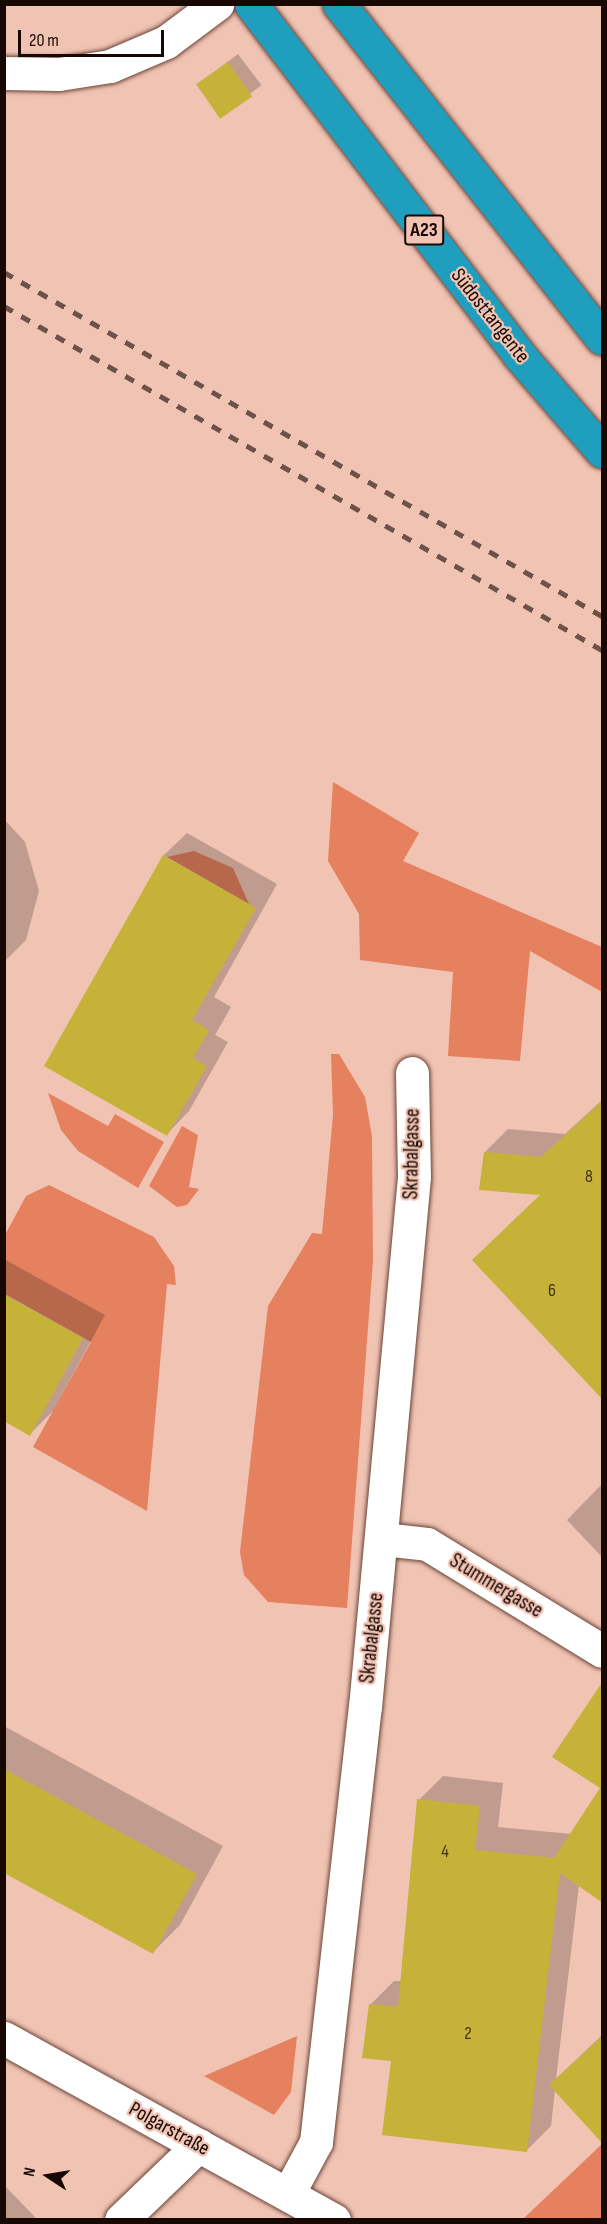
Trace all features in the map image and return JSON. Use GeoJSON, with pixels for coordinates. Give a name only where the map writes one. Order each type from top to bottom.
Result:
{"type":"FeatureCollection","features":[{"type":"Feature","properties":{"kind":"highway","name":"Südosttangente"},"geometry":{"type":"LineString","coordinates":[[251,4],[519,355],[603,451]]}},
{"type":"Feature","properties":{"kind":"highway"},"geometry":{"type":"LineString","coordinates":[[339,4],[603,338]]}},
{"type":"Feature","properties":{"kind":"street"},"geometry":{"type":"LineString","coordinates":[[4,73],[59,75],[110,66],[166,42],[217,4]]}},
{"type":"Feature","properties":{"kind":"street","name":"Skrabalgasse"},"geometry":{"type":"LineString","coordinates":[[288,2194],[316,2142],[383,1539],[414,1177],[412,1073]]}},
{"type":"Feature","properties":{"kind":"street","name":"Stummergasse"},"geometry":{"type":"LineString","coordinates":[[383,1539],[427,1544],[603,1651]]}},
{"type":"Feature","properties":{"kind":"street","name":"Polgarstraße"},"geometry":{"type":"LineString","coordinates":[[4,2038],[334,2220]]}},
{"type":"Feature","properties":{"kind":"street"},"geometry":{"type":"LineString","coordinates":[[121,2220],[199,2145]]}},
{"type":"Feature","properties":{"kind":"shaded area"},"geometry":{"type":"Polygon","coordinates":[[[333,782],[419,833],[403,861],[602,947],[602,992],[530,951],[520,1061],[448,1056],[453,972],[360,960],[359,914],[328,861],[333,782]]]}},
{"type":"Feature","properties":{"kind":"shaded area"},"geometry":{"type":"Polygon","coordinates":[[[194,851],[233,868],[249,904],[167,857],[194,851]]]}},
{"type":"Feature","properties":{"kind":"shaded area"},"geometry":{"type":"Polygon","coordinates":[[[331,1054],[339,1054],[365,1097],[372,1136],[373,1261],[347,1608],[268,1602],[244,1575],[240,1552],[268,1306],[312,1233],[322,1234],[333,1115],[331,1054]]]}},
{"type":"Feature","properties":{"kind":"shaded area"},"geometry":{"type":"Polygon","coordinates":[[[48,1093],[108,1126],[115,1114],[164,1142],[138,1188],[78,1151],[61,1130],[48,1093]]]}},
{"type":"Feature","properties":{"kind":"shaded area"},"geometry":{"type":"Polygon","coordinates":[[[182,1126],[198,1135],[189,1187],[199,1189],[187,1205],[177,1207],[149,1186],[182,1126]]]}},
{"type":"Feature","properties":{"kind":"shaded area"},"geometry":{"type":"Polygon","coordinates":[[[49,1185],[154,1237],[174,1266],[176,1285],[167,1284],[147,1511],[33,1447],[91,1342],[5,1294],[5,1235],[26,1196],[49,1185]]]}},
{"type":"Feature","properties":{"kind":"shaded area"},"geometry":{"type":"Polygon","coordinates":[[[297,2036],[291,2092],[274,2115],[204,2076],[297,2036]]]}},
{"type":"Feature","properties":{"kind":"shaded area"},"geometry":{"type":"Polygon","coordinates":[[[602,2144],[602,2219],[523,2219],[602,2144]]]}},
{"type":"Feature","properties":{"kind":"building"},"geometry":{"type":"Polygon","coordinates":[[[228,62],[252,96],[220,119],[196,84],[228,62]]]}},
{"type":"Feature","properties":{"kind":"building"},"geometry":{"type":"Polygon","coordinates":[[[163,855],[256,908],[192,1020],[209,1030],[193,1058],[207,1066],[167,1136],[44,1066],[163,855]]]}},
{"type":"Feature","properties":{"kind":"building"},"geometry":{"type":"Polygon","coordinates":[[[603,1100],[603,1400],[472,1260],[540,1195],[479,1190],[484,1152],[541,1157],[603,1100]]]}},
{"type":"Feature","properties":{"kind":"building"},"geometry":{"type":"Polygon","coordinates":[[[4,1294],[83,1338],[30,1436],[4,1421],[4,1294]]]}},
{"type":"Feature","properties":{"kind":"building"},"geometry":{"type":"Polygon","coordinates":[[[603,1681],[603,1903],[560,1873],[527,2152],[382,2135],[391,2061],[362,2058],[369,2004],[398,2007],[417,1799],[480,1806],[475,1850],[554,1858],[600,1788],[552,1757],[603,1681]]]}},
{"type":"Feature","properties":{"kind":"building"},"geometry":{"type":"Polygon","coordinates":[[[4,1769],[197,1874],[153,1954],[4,1873],[4,1769]]]}},
{"type":"Feature","properties":{"kind":"building"},"geometry":{"type":"Polygon","coordinates":[[[603,2035],[603,2144],[549,2085],[603,2035]]]}},
{"type":"Feature","properties":{"kind":"railway"},"geometry":{"type":"LineString","coordinates":[[4,272],[602,616]]}},
{"type":"Feature","properties":{"kind":"railway"},"geometry":{"type":"LineString","coordinates":[[4,306],[602,650]]}}]}
